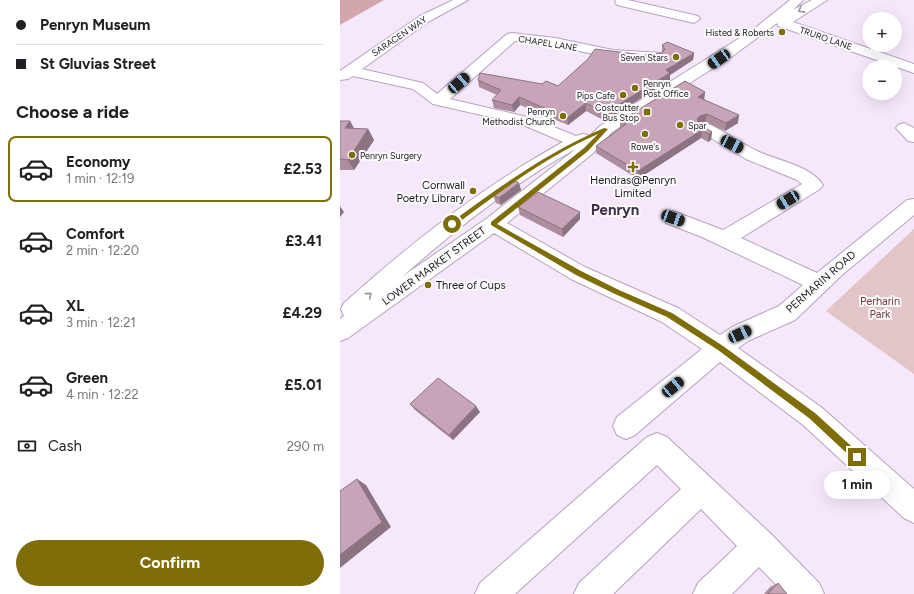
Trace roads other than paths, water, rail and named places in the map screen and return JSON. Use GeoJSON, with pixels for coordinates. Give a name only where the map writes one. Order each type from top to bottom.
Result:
{"type":"FeatureCollection","features":[{"type":"Feature","properties":{"kind":"street","name":"SARACEN WAY"},"geometry":{"type":"LineString","coordinates":[[347,74],[359,63],[424,19],[462,0]]}},
{"type":"Feature","properties":{"kind":"street"},"geometry":{"type":"LineString","coordinates":[[759,32],[797,0]]}},
{"type":"Feature","properties":{"kind":"street"},"geometry":{"type":"LineString","coordinates":[[759,32],[767,32],[783,23],[796,13],[821,0]]}},
{"type":"Feature","properties":{"kind":"street"},"geometry":{"type":"LineString","coordinates":[[622,1],[694,19]]}},
{"type":"Feature","properties":{"kind":"street","name":"TRURO LANE"},"geometry":{"type":"LineString","coordinates":[[783,23],[914,69]]}},
{"type":"Feature","properties":{"kind":"street","name":"LOWER MARKET STREET"},"geometry":{"type":"LineString","coordinates":[[340,331],[493,224],[586,150],[606,129],[698,73],[759,32]]}},
{"type":"Feature","properties":{"kind":"street","name":"CHAPEL LANE"},"geometry":{"type":"LineString","coordinates":[[438,101],[512,37],[555,42],[613,54],[656,56]]}},
{"type":"Feature","properties":{"kind":"street"},"geometry":{"type":"LineString","coordinates":[[347,74],[358,73],[418,86],[425,90],[431,98],[438,101],[528,121],[556,130],[576,142]]}},
{"type":"Feature","properties":{"kind":"street"},"geometry":{"type":"LineString","coordinates":[[705,128],[752,155],[803,176],[814,185],[724,239]]}},
{"type":"Feature","properties":{"kind":"street"},"geometry":{"type":"LineString","coordinates":[[340,321],[440,234],[488,196],[576,142],[606,129]]}},
{"type":"Feature","properties":{"kind":"street","name":"PERMARIN ROAD"},"geometry":{"type":"LineString","coordinates":[[626,426],[720,348],[740,334],[787,313],[819,283],[914,205]]}},
{"type":"Feature","properties":{"kind":"street"},"geometry":{"type":"LineString","coordinates":[[673,218],[724,239],[819,283]]}},
{"type":"Feature","properties":{"kind":"street"},"geometry":{"type":"LineString","coordinates":[[493,224],[578,273],[670,315],[720,348],[812,416],[914,508]]}},
{"type":"Feature","properties":{"kind":"street"},"geometry":{"type":"LineString","coordinates":[[491,594],[657,446],[760,545],[808,594]]}},
{"type":"Feature","properties":{"kind":"street"},"geometry":{"type":"LineString","coordinates":[[590,594],[701,489]]}},
{"type":"Feature","properties":{"kind":"street"},"geometry":{"type":"LineString","coordinates":[[710,594],[760,545]]}},
{"type":"Feature","properties":{"kind":"place","name":"Histed & Roberts"},"geometry":{"type":"Point","coordinates":[782,32]}},
{"type":"Feature","properties":{"kind":"place","name":"Seven Stars"},"geometry":{"type":"Point","coordinates":[676,57]}},
{"type":"Feature","properties":{"kind":"place","name":"Penryn Post Office"},"geometry":{"type":"Point","coordinates":[635,88]}},
{"type":"Feature","properties":{"kind":"place","name":"Pips Cafe"},"geometry":{"type":"Point","coordinates":[623,95]}},
{"type":"Feature","properties":{"kind":"place","name":"Costcutter Bus Stop"},"geometry":{"type":"Point","coordinates":[647,112]}},
{"type":"Feature","properties":{"kind":"place","name":"Penryn Methodist Church"},"geometry":{"type":"Point","coordinates":[563,116]}},
{"type":"Feature","properties":{"kind":"place","name":"Spar"},"geometry":{"type":"Point","coordinates":[680,125]}},
{"type":"Feature","properties":{"kind":"place","name":"Rowe's"},"geometry":{"type":"Point","coordinates":[645,134]}},
{"type":"Feature","properties":{"kind":"place","name":"Penryn Surgery"},"geometry":{"type":"Point","coordinates":[352,155]}},
{"type":"Feature","properties":{"kind":"place","name":"Hendras@Penryn Limited"},"geometry":{"type":"Point","coordinates":[633,167]}},
{"type":"Feature","properties":{"kind":"place","name":"Cornwall Poetry Library"},"geometry":{"type":"Point","coordinates":[473,191]}},
{"type":"Feature","properties":{"kind":"place","name":"Three of Cups"},"geometry":{"type":"Point","coordinates":[428,285]}},
{"type":"Feature","properties":{"kind":"district","name":"Penryn"},"geometry":{"type":"Point","coordinates":[615,210]}},
{"type":"Feature","properties":{"kind":"park label","name":"Perharin Park"},"geometry":{"type":"Point","coordinates":[880,307]}}]}
